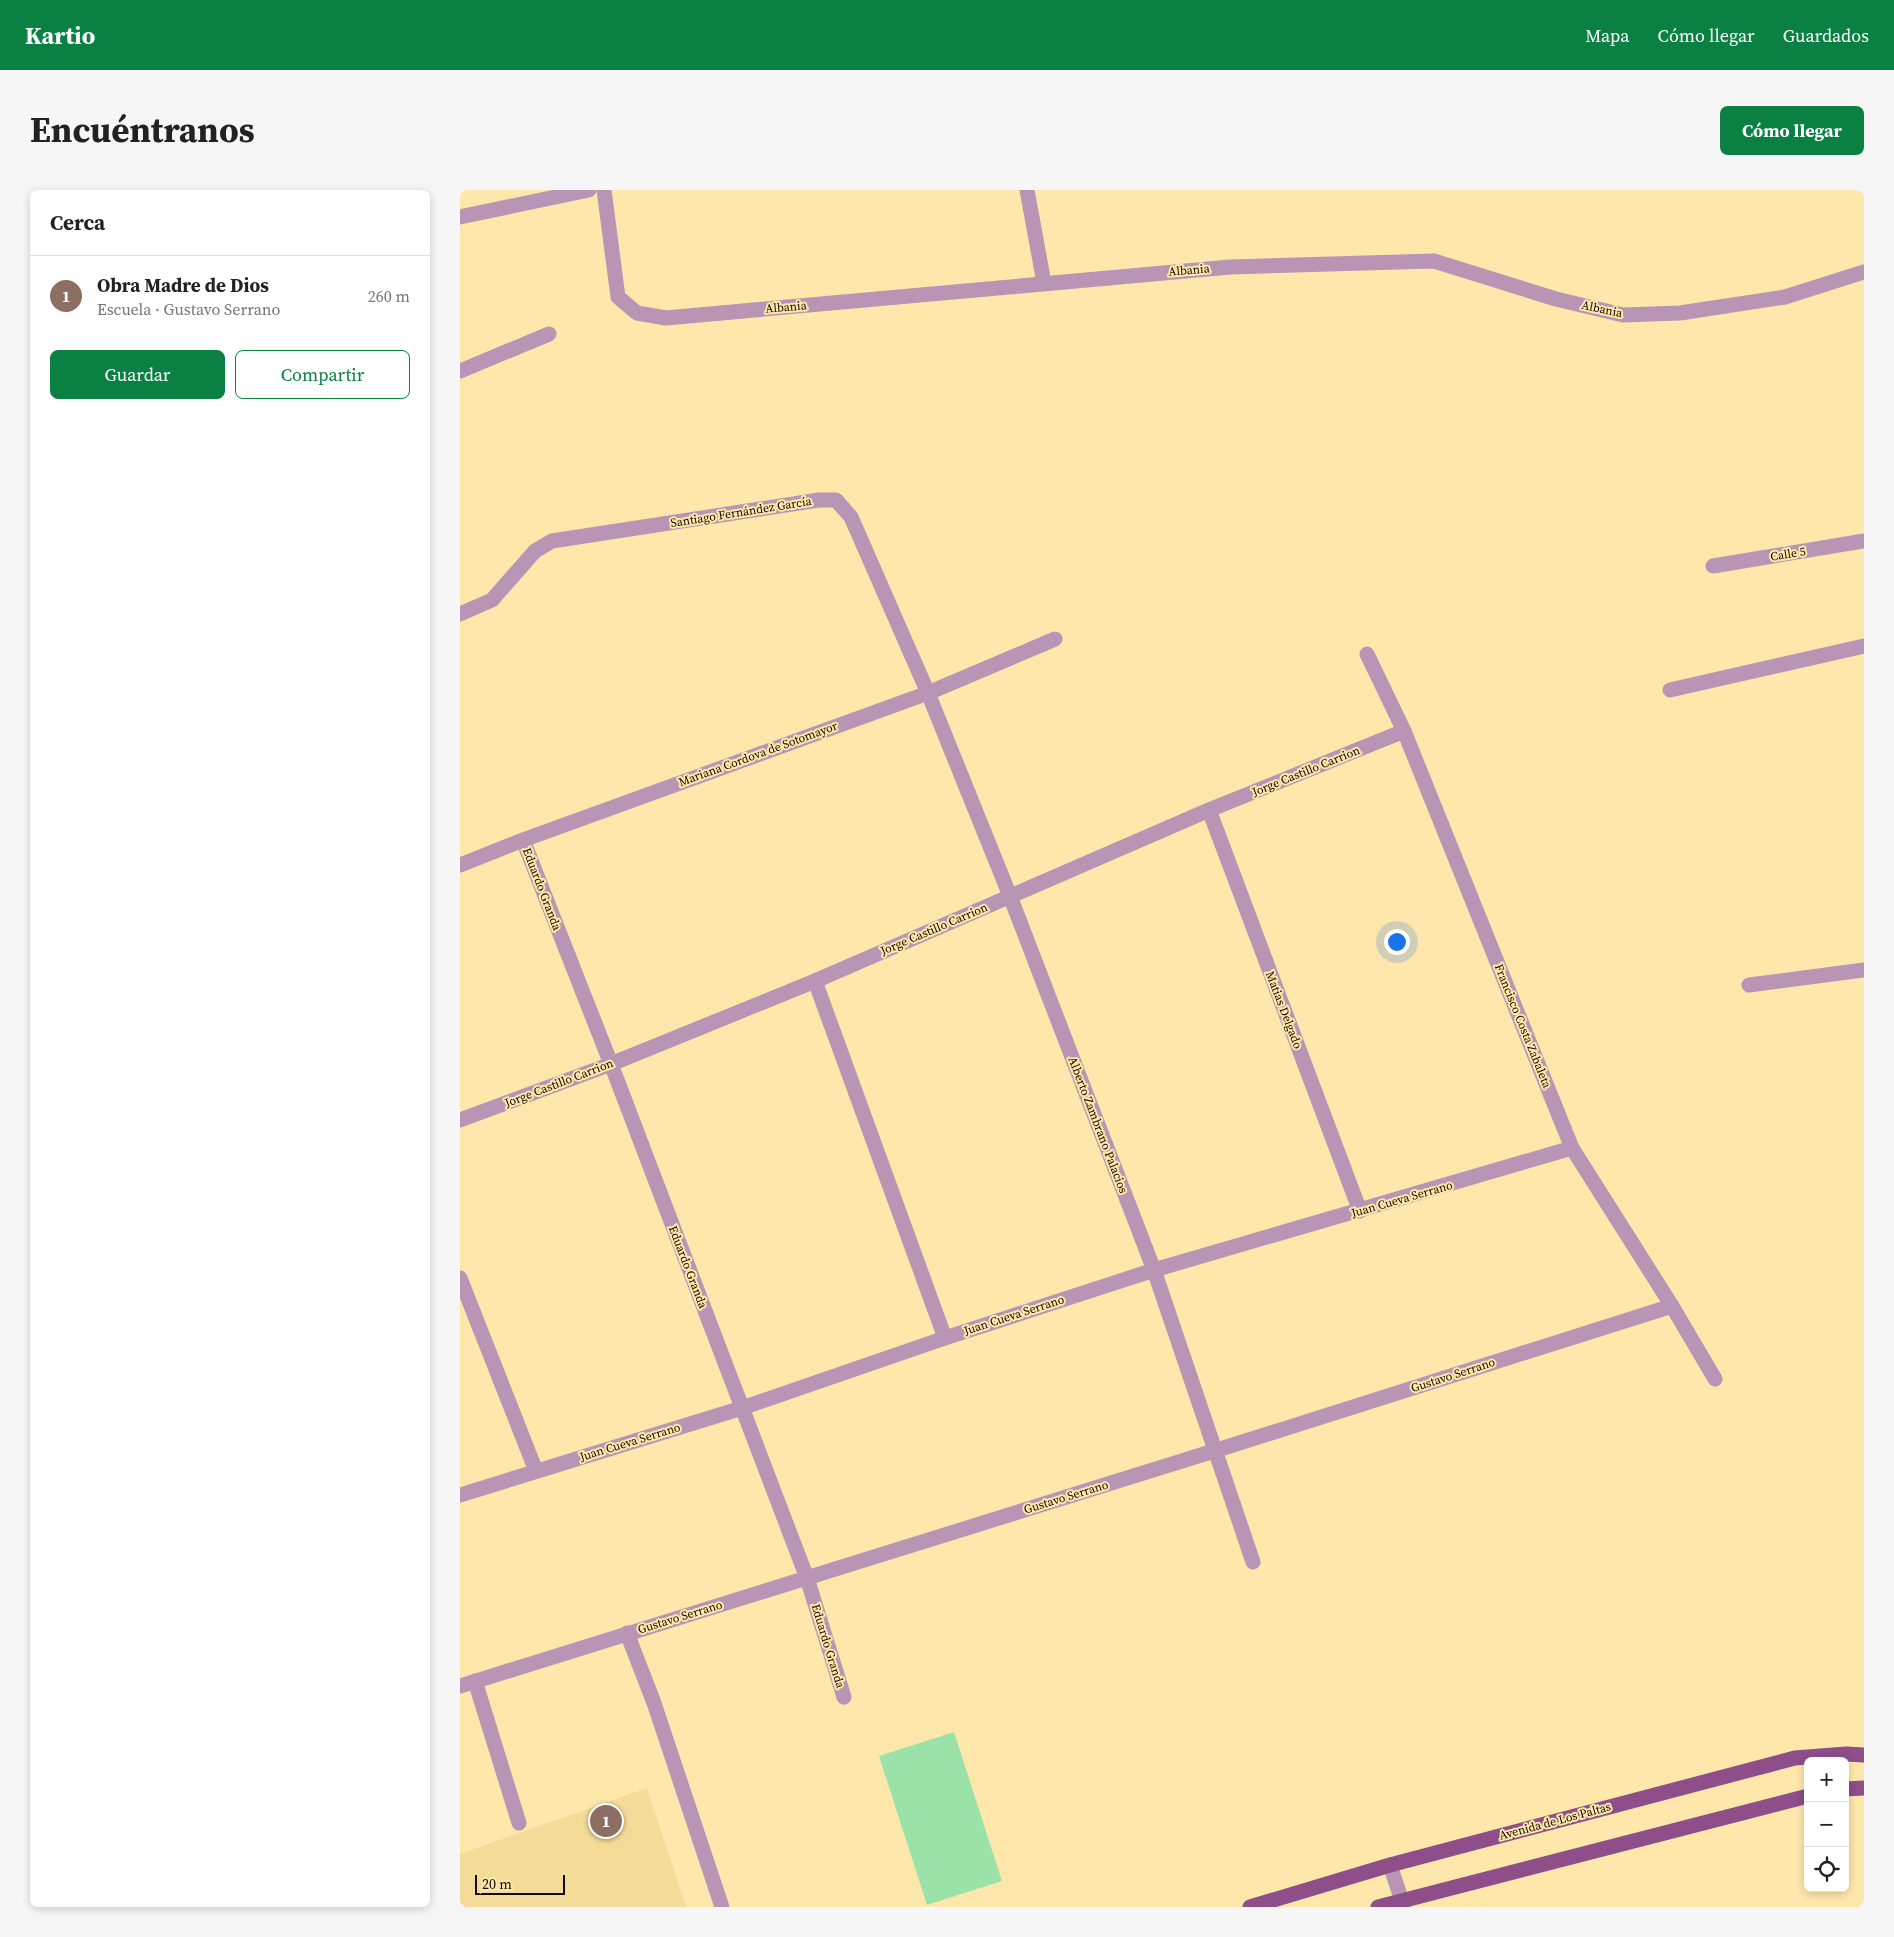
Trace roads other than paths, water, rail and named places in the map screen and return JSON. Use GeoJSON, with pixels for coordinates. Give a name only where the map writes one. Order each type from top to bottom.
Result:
{"type":"FeatureCollection","features":[{"type":"Feature","properties":{"kind":"main road","name":"Avenida de Los Paltas"},"geometry":{"type":"LineString","coordinates":[[1250,1907],[1390,1865],[1795,1758],[1864,1754]]}},
{"type":"Feature","properties":{"kind":"main road"},"geometry":{"type":"LineString","coordinates":[[1849,1789],[1864,1788]]}},
{"type":"Feature","properties":{"kind":"main road"},"geometry":{"type":"LineString","coordinates":[[1378,1907],[1403,1904],[1804,1797]]}},
{"type":"Feature","properties":{"kind":"street"},"geometry":{"type":"LineString","coordinates":[[460,217],[589,190]]}},
{"type":"Feature","properties":{"kind":"street","name":"Albania"},"geometry":{"type":"LineString","coordinates":[[604,190],[618,297],[637,313],[666,318],[1230,267],[1434,261],[1556,299],[1623,315],[1680,313],[1785,297],[1864,272]]}},
{"type":"Feature","properties":{"kind":"street"},"geometry":{"type":"LineString","coordinates":[[1027,190],[1044,283]]}},
{"type":"Feature","properties":{"kind":"street"},"geometry":{"type":"LineString","coordinates":[[460,371],[549,334]]}},
{"type":"Feature","properties":{"kind":"street","name":"Santiago Fernández García"},"geometry":{"type":"LineString","coordinates":[[460,614],[492,600],[536,551],[552,541],[819,500],[836,500],[851,517],[928,693]]}},
{"type":"Feature","properties":{"kind":"street","name":"Calle 5"},"geometry":{"type":"LineString","coordinates":[[1713,566],[1864,541]]}},
{"type":"Feature","properties":{"kind":"street","name":"Mariana Cordova de Sotomayor"},"geometry":{"type":"LineString","coordinates":[[460,865],[523,840],[928,693],[1055,639]]}},
{"type":"Feature","properties":{"kind":"street"},"geometry":{"type":"LineString","coordinates":[[1670,690],[1864,646]]}},
{"type":"Feature","properties":{"kind":"street","name":"Francisco Costa Zabaleta"},"geometry":{"type":"LineString","coordinates":[[1367,654],[1404,732],[1572,1148],[1672,1306],[1715,1379]]}},
{"type":"Feature","properties":{"kind":"street","name":"Alberto Zambrano Palacios"},"geometry":{"type":"LineString","coordinates":[[928,693],[1010,896],[1154,1270],[1253,1562]]}},
{"type":"Feature","properties":{"kind":"street","name":"Jorge Castillo Carrion"},"geometry":{"type":"LineString","coordinates":[[460,1120],[611,1064],[815,981],[1209,810],[1404,732]]}},
{"type":"Feature","properties":{"kind":"street","name":"Matias Delgado"},"geometry":{"type":"LineString","coordinates":[[1209,810],[1360,1211]]}},
{"type":"Feature","properties":{"kind":"street","name":"Eduardo Granda"},"geometry":{"type":"LineString","coordinates":[[523,840],[611,1064],[807,1578],[844,1696]]}},
{"type":"Feature","properties":{"kind":"street"},"geometry":{"type":"LineString","coordinates":[[1749,985],[1864,970]]}},
{"type":"Feature","properties":{"kind":"street"},"geometry":{"type":"LineString","coordinates":[[815,981],[945,1338]]}},
{"type":"Feature","properties":{"kind":"street","name":"Juan Cueva Serrano"},"geometry":{"type":"LineString","coordinates":[[460,1495],[742,1408],[945,1338],[1154,1270],[1572,1148]]}},
{"type":"Feature","properties":{"kind":"street"},"geometry":{"type":"LineString","coordinates":[[460,1278],[536,1471]]}},
{"type":"Feature","properties":{"kind":"street","name":"Gustavo Serrano"},"geometry":{"type":"LineString","coordinates":[[460,1686],[1672,1306]]}},
{"type":"Feature","properties":{"kind":"street"},"geometry":{"type":"LineString","coordinates":[[627,1633],[654,1703],[722,1907]]}},
{"type":"Feature","properties":{"kind":"street"},"geometry":{"type":"LineString","coordinates":[[475,1681],[519,1823]]}},
{"type":"Feature","properties":{"kind":"street"},"geometry":{"type":"LineString","coordinates":[[1390,1865],[1403,1904]]}},
{"type":"Feature","properties":{"kind":"place","name":"Obra Madre de Dios"},"geometry":{"type":"Point","coordinates":[606,1821]}}]}
